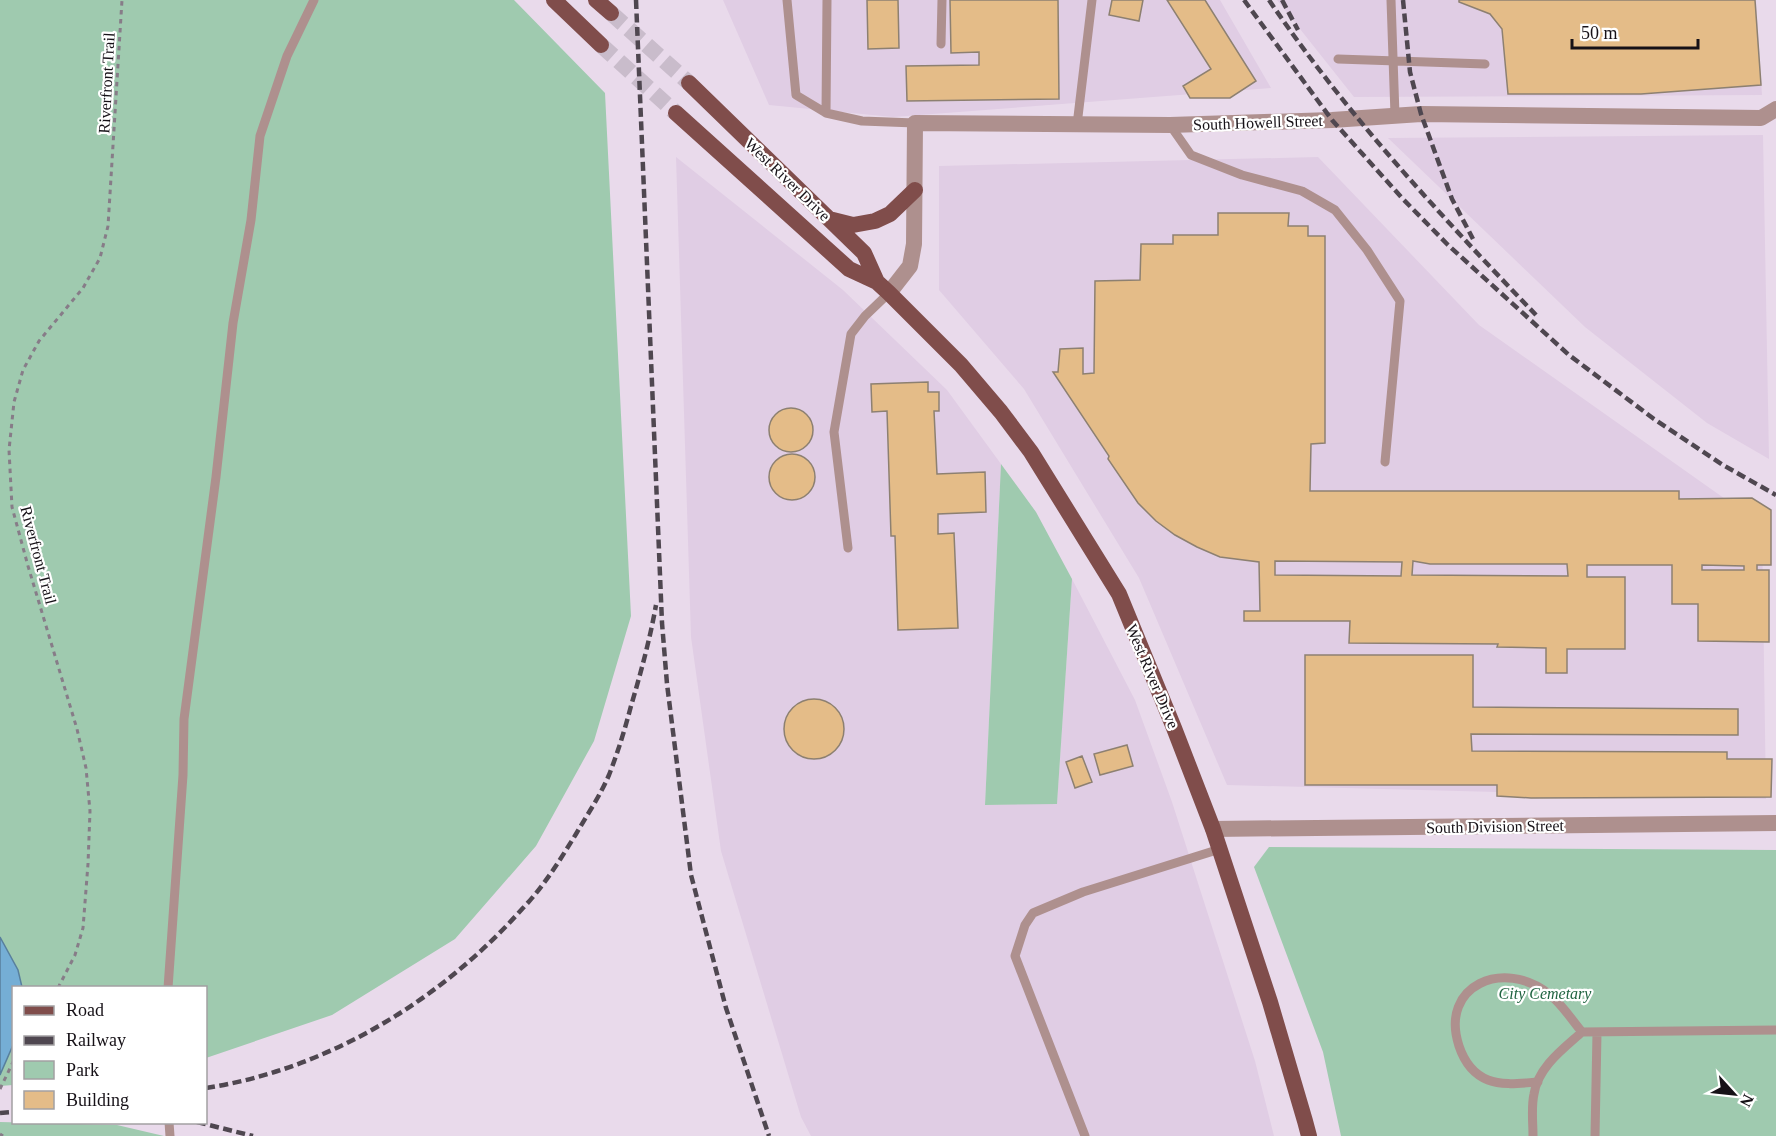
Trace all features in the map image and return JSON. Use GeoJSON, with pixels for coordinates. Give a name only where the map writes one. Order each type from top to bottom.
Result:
{"type":"FeatureCollection","features":[{"type":"Feature","properties":{"kind":"main road"},"geometry":{"type":"LineString","coordinates":[[554,0],[601,45]]}},
{"type":"Feature","properties":{"kind":"main road"},"geometry":{"type":"LineString","coordinates":[[596,0],[611,14]]}},
{"type":"Feature","properties":{"kind":"main road","name":"West River Drive"},"geometry":{"type":"LineString","coordinates":[[689,83],[864,253],[883,287]]}},
{"type":"Feature","properties":{"kind":"main road","name":"West River Drive"},"geometry":{"type":"LineString","coordinates":[[676,113],[849,268],[883,287],[961,365],[1031,452],[1119,594],[1214,829],[1270,1002],[1309,1136]]}},
{"type":"Feature","properties":{"kind":"main road"},"geometry":{"type":"LineString","coordinates":[[829,219],[853,225],[875,221],[891,214],[915,190]]}},
{"type":"Feature","properties":{"kind":"street","name":"South Howell Street"},"geometry":{"type":"LineString","coordinates":[[915,123],[1170,124],[1332,120],[1421,114],[1761,118],[1776,109]]}},
{"type":"Feature","properties":{"kind":"street"},"geometry":{"type":"LineString","coordinates":[[883,287],[910,266],[914,244],[915,123]]}},
{"type":"Feature","properties":{"kind":"street","name":"South Division Street"},"geometry":{"type":"LineString","coordinates":[[1214,829],[1776,823]]}},
{"type":"Feature","properties":{"kind":"lane"},"geometry":{"type":"LineString","coordinates":[[168,986],[183,775],[184,719],[216,477],[233,323],[251,220],[260,136],[287,56],[314,0]]}},
{"type":"Feature","properties":{"kind":"lane"},"geometry":{"type":"LineString","coordinates":[[787,0],[796,96],[825,113],[862,122],[915,123]]}},
{"type":"Feature","properties":{"kind":"lane"},"geometry":{"type":"LineString","coordinates":[[825,113],[827,0]]}},
{"type":"Feature","properties":{"kind":"lane"},"geometry":{"type":"LineString","coordinates":[[941,44],[942,0]]}},
{"type":"Feature","properties":{"kind":"lane"},"geometry":{"type":"LineString","coordinates":[[1077,125],[1092,0]]}},
{"type":"Feature","properties":{"kind":"lane"},"geometry":{"type":"LineString","coordinates":[[1391,0],[1395,115]]}},
{"type":"Feature","properties":{"kind":"lane"},"geometry":{"type":"LineString","coordinates":[[1338,59],[1485,64]]}},
{"type":"Feature","properties":{"kind":"lane"},"geometry":{"type":"LineString","coordinates":[[1170,124],[1191,155],[1242,175],[1302,191],[1335,210],[1367,250],[1400,301],[1385,462]]}},
{"type":"Feature","properties":{"kind":"lane"},"geometry":{"type":"LineString","coordinates":[[848,548],[834,432],[850,334],[865,316],[883,287]]}},
{"type":"Feature","properties":{"kind":"lane"},"geometry":{"type":"LineString","coordinates":[[1085,1136],[1015,956],[1025,925],[1033,913],[1083,892],[1220,849]]}},
{"type":"Feature","properties":{"kind":"lane"},"geometry":{"type":"LineString","coordinates":[[1538,1082],[1504,1084],[1488,1080],[1473,1070],[1463,1058],[1456,1037],[1454,1021],[1461,1002],[1471,988],[1488,979],[1520,978],[1550,995],[1582,1032],[1776,1030]]}},
{"type":"Feature","properties":{"kind":"lane"},"geometry":{"type":"LineString","coordinates":[[1533,1136],[1534,1092],[1538,1082],[1553,1058],[1582,1032]]}},
{"type":"Feature","properties":{"kind":"lane"},"geometry":{"type":"LineString","coordinates":[[1595,1136],[1597,1033]]}},
{"type":"Feature","properties":{"kind":"path","name":"Riverfront Trail"},"geometry":{"type":"LineString","coordinates":[[59,986],[75,955],[83,928],[90,811],[86,768],[77,729],[12,507],[9,450],[15,402],[23,370],[39,342],[83,288],[99,258],[108,226],[122,0]]}},
{"type":"Feature","properties":{"kind":"path"},"geometry":{"type":"LineString","coordinates":[[0,1089],[12,1064]]}},
{"type":"Feature","properties":{"kind":"shaded area"},"geometry":{"type":"Polygon","coordinates":[[[723,0],[1220,0],[1271,88],[893,117],[769,105],[723,0]]]}},
{"type":"Feature","properties":{"kind":"shaded area"},"geometry":{"type":"Polygon","coordinates":[[[1277,0],[1756,0],[1762,95],[1354,97],[1277,0]]]}},
{"type":"Feature","properties":{"kind":"shaded area"},"geometry":{"type":"Polygon","coordinates":[[[1763,135],[1769,459],[1707,423],[1585,327],[1388,138],[1763,135]]]}},
{"type":"Feature","properties":{"kind":"shaded area"},"geometry":{"type":"Polygon","coordinates":[[[676,157],[843,290],[947,390],[1001,464],[985,805],[1057,803],[1072,579],[1135,700],[1172,802],[1255,1061],[1274,1136],[811,1136],[801,1117],[721,851],[691,637],[676,157]]]}},
{"type":"Feature","properties":{"kind":"shaded area"},"geometry":{"type":"Polygon","coordinates":[[[1318,157],[1479,325],[1762,525],[1766,799],[1227,785],[1139,578],[1024,389],[939,290],[939,166],[1318,157]]]}},
{"type":"Feature","properties":{"kind":"green space"},"geometry":{"type":"Polygon","coordinates":[[[0,0],[514,0],[605,93],[631,616],[594,741],[536,846],[455,939],[332,1015],[207,1058],[207,986],[22,986],[18,970],[0,937],[0,0]]]}},
{"type":"Feature","properties":{"kind":"green space"},"geometry":{"type":"Polygon","coordinates":[[[1001,464],[1036,512],[1072,579],[1057,804],[985,805],[1001,464]]]}},
{"type":"Feature","properties":{"kind":"green space","name":"City Cemetary"},"geometry":{"type":"Polygon","coordinates":[[[1269,847],[1776,850],[1776,1136],[1341,1136],[1323,1052],[1254,867],[1269,847]]]}},
{"type":"Feature","properties":{"kind":"green space"},"geometry":{"type":"Polygon","coordinates":[[[12,1047],[12,1085],[0,1086],[0,1075],[12,1047]]]}},
{"type":"Feature","properties":{"kind":"green space"},"geometry":{"type":"Polygon","coordinates":[[[0,1122],[117,1125],[164,1136],[0,1136],[0,1122]]]}},
{"type":"Feature","properties":{"kind":"water"},"geometry":{"type":"Polygon","coordinates":[[[0,937],[18,970],[22,986],[12,986],[12,1047],[0,1075],[0,937]]]}},
{"type":"Feature","properties":{"kind":"building"},"geometry":{"type":"Polygon","coordinates":[[[867,0],[898,0],[899,48],[868,49],[867,0]]]}},
{"type":"Feature","properties":{"kind":"building"},"geometry":{"type":"Polygon","coordinates":[[[950,0],[1058,0],[1059,99],[907,101],[906,66],[979,65],[979,52],[951,53],[950,0]]]}},
{"type":"Feature","properties":{"kind":"building"},"geometry":{"type":"Polygon","coordinates":[[[1112,0],[1143,0],[1139,21],[1109,15],[1112,0]]]}},
{"type":"Feature","properties":{"kind":"building"},"geometry":{"type":"Polygon","coordinates":[[[1167,0],[1205,0],[1256,81],[1230,98],[1190,98],[1183,86],[1211,69],[1167,0]]]}},
{"type":"Feature","properties":{"kind":"building"},"geometry":{"type":"Polygon","coordinates":[[[1459,0],[1755,0],[1761,85],[1641,94],[1508,94],[1502,29],[1490,14],[1459,2],[1459,0]]]}},
{"type":"Feature","properties":{"kind":"building"},"geometry":{"type":"Polygon","coordinates":[[[1218,213],[1289,213],[1288,226],[1308,226],[1308,236],[1325,236],[1325,443],[1311,444],[1310,491],[1679,491],[1679,499],[1752,498],[1771,510],[1771,565],[1757,565],[1757,570],[1769,570],[1769,642],[1698,641],[1698,604],[1672,604],[1672,565],[1587,565],[1587,577],[1625,577],[1625,649],[1567,649],[1567,673],[1546,673],[1546,648],[1497,647],[1498,644],[1349,643],[1350,621],[1244,621],[1244,611],[1260,611],[1259,562],[1220,557],[1175,535],[1156,521],[1138,503],[1053,372],[1058,372],[1060,349],[1083,348],[1083,374],[1094,373],[1095,281],[1140,280],[1141,244],[1173,244],[1173,235],[1218,235],[1218,213]],[[1275,561],[1275,575],[1401,576],[1402,562],[1275,561]],[[1413,561],[1412,575],[1568,576],[1567,564],[1430,564],[1413,561]],[[1702,565],[1702,570],[1744,570],[1744,566],[1702,565]]]}},
{"type":"Feature","properties":{"kind":"building"},"geometry":{"type":"Polygon","coordinates":[[[928,382],[928,392],[939,392],[939,411],[934,411],[937,474],[985,472],[986,512],[938,514],[938,534],[954,533],[958,628],[898,630],[895,536],[891,536],[887,411],[872,412],[871,384],[928,382]]]}},
{"type":"Feature","properties":{"kind":"building"},"geometry":{"type":"Polygon","coordinates":[[[791,408],[807,414],[813,430],[807,446],[791,452],[775,446],[769,430],[775,414],[791,408]]]}},
{"type":"Feature","properties":{"kind":"building"},"geometry":{"type":"Polygon","coordinates":[[[792,454],[808,461],[815,477],[808,493],[792,500],[776,493],[769,477],[776,461],[792,454]]]}},
{"type":"Feature","properties":{"kind":"building"},"geometry":{"type":"Polygon","coordinates":[[[1305,655],[1473,655],[1473,707],[1738,709],[1738,735],[1471,734],[1472,751],[1727,752],[1727,759],[1772,759],[1771,797],[1531,798],[1497,796],[1497,785],[1305,785],[1305,655]]]}},
{"type":"Feature","properties":{"kind":"building"},"geometry":{"type":"Polygon","coordinates":[[[808,699],[820,699],[831,704],[839,712],[844,729],[842,741],[831,754],[820,759],[808,759],[797,754],[789,746],[784,735],[784,723],[789,712],[797,704],[808,699]]]}},
{"type":"Feature","properties":{"kind":"building"},"geometry":{"type":"Polygon","coordinates":[[[1127,745],[1133,766],[1100,775],[1094,754],[1127,745]]]}},
{"type":"Feature","properties":{"kind":"building"},"geometry":{"type":"Polygon","coordinates":[[[1082,756],[1092,782],[1075,788],[1066,762],[1082,756]]]}},
{"type":"Feature","properties":{"kind":"tunnel"},"geometry":{"type":"LineString","coordinates":[[611,13],[689,83]]}},
{"type":"Feature","properties":{"kind":"tunnel"},"geometry":{"type":"LineString","coordinates":[[601,45],[676,113]]}},
{"type":"Feature","properties":{"kind":"railway"},"geometry":{"type":"LineString","coordinates":[[636,0],[662,623],[667,684],[691,875],[726,1008],[769,1136]]}},
{"type":"Feature","properties":{"kind":"railway"},"geometry":{"type":"LineString","coordinates":[[1244,0],[1332,120],[1448,245],[1569,355],[1654,419],[1723,465],[1776,495]]}},
{"type":"Feature","properties":{"kind":"railway"},"geometry":{"type":"LineString","coordinates":[[1269,0],[1362,124],[1430,202],[1536,315]]}},
{"type":"Feature","properties":{"kind":"railway"},"geometry":{"type":"LineString","coordinates":[[1282,0],[1298,30]]}},
{"type":"Feature","properties":{"kind":"railway"},"geometry":{"type":"LineString","coordinates":[[1403,0],[1410,72],[1421,114],[1452,199],[1473,239]]}},
{"type":"Feature","properties":{"kind":"railway"},"geometry":{"type":"LineString","coordinates":[[207,1088],[252,1079],[296,1065],[339,1047],[380,1025],[419,1000],[456,972],[523,908],[558,863],[609,775],[638,681],[656,605]]}},
{"type":"Feature","properties":{"kind":"railway"},"geometry":{"type":"LineString","coordinates":[[0,1113],[12,1112]]}},
{"type":"Feature","properties":{"kind":"railway"},"geometry":{"type":"LineString","coordinates":[[205,1124],[253,1136]]}}]}
